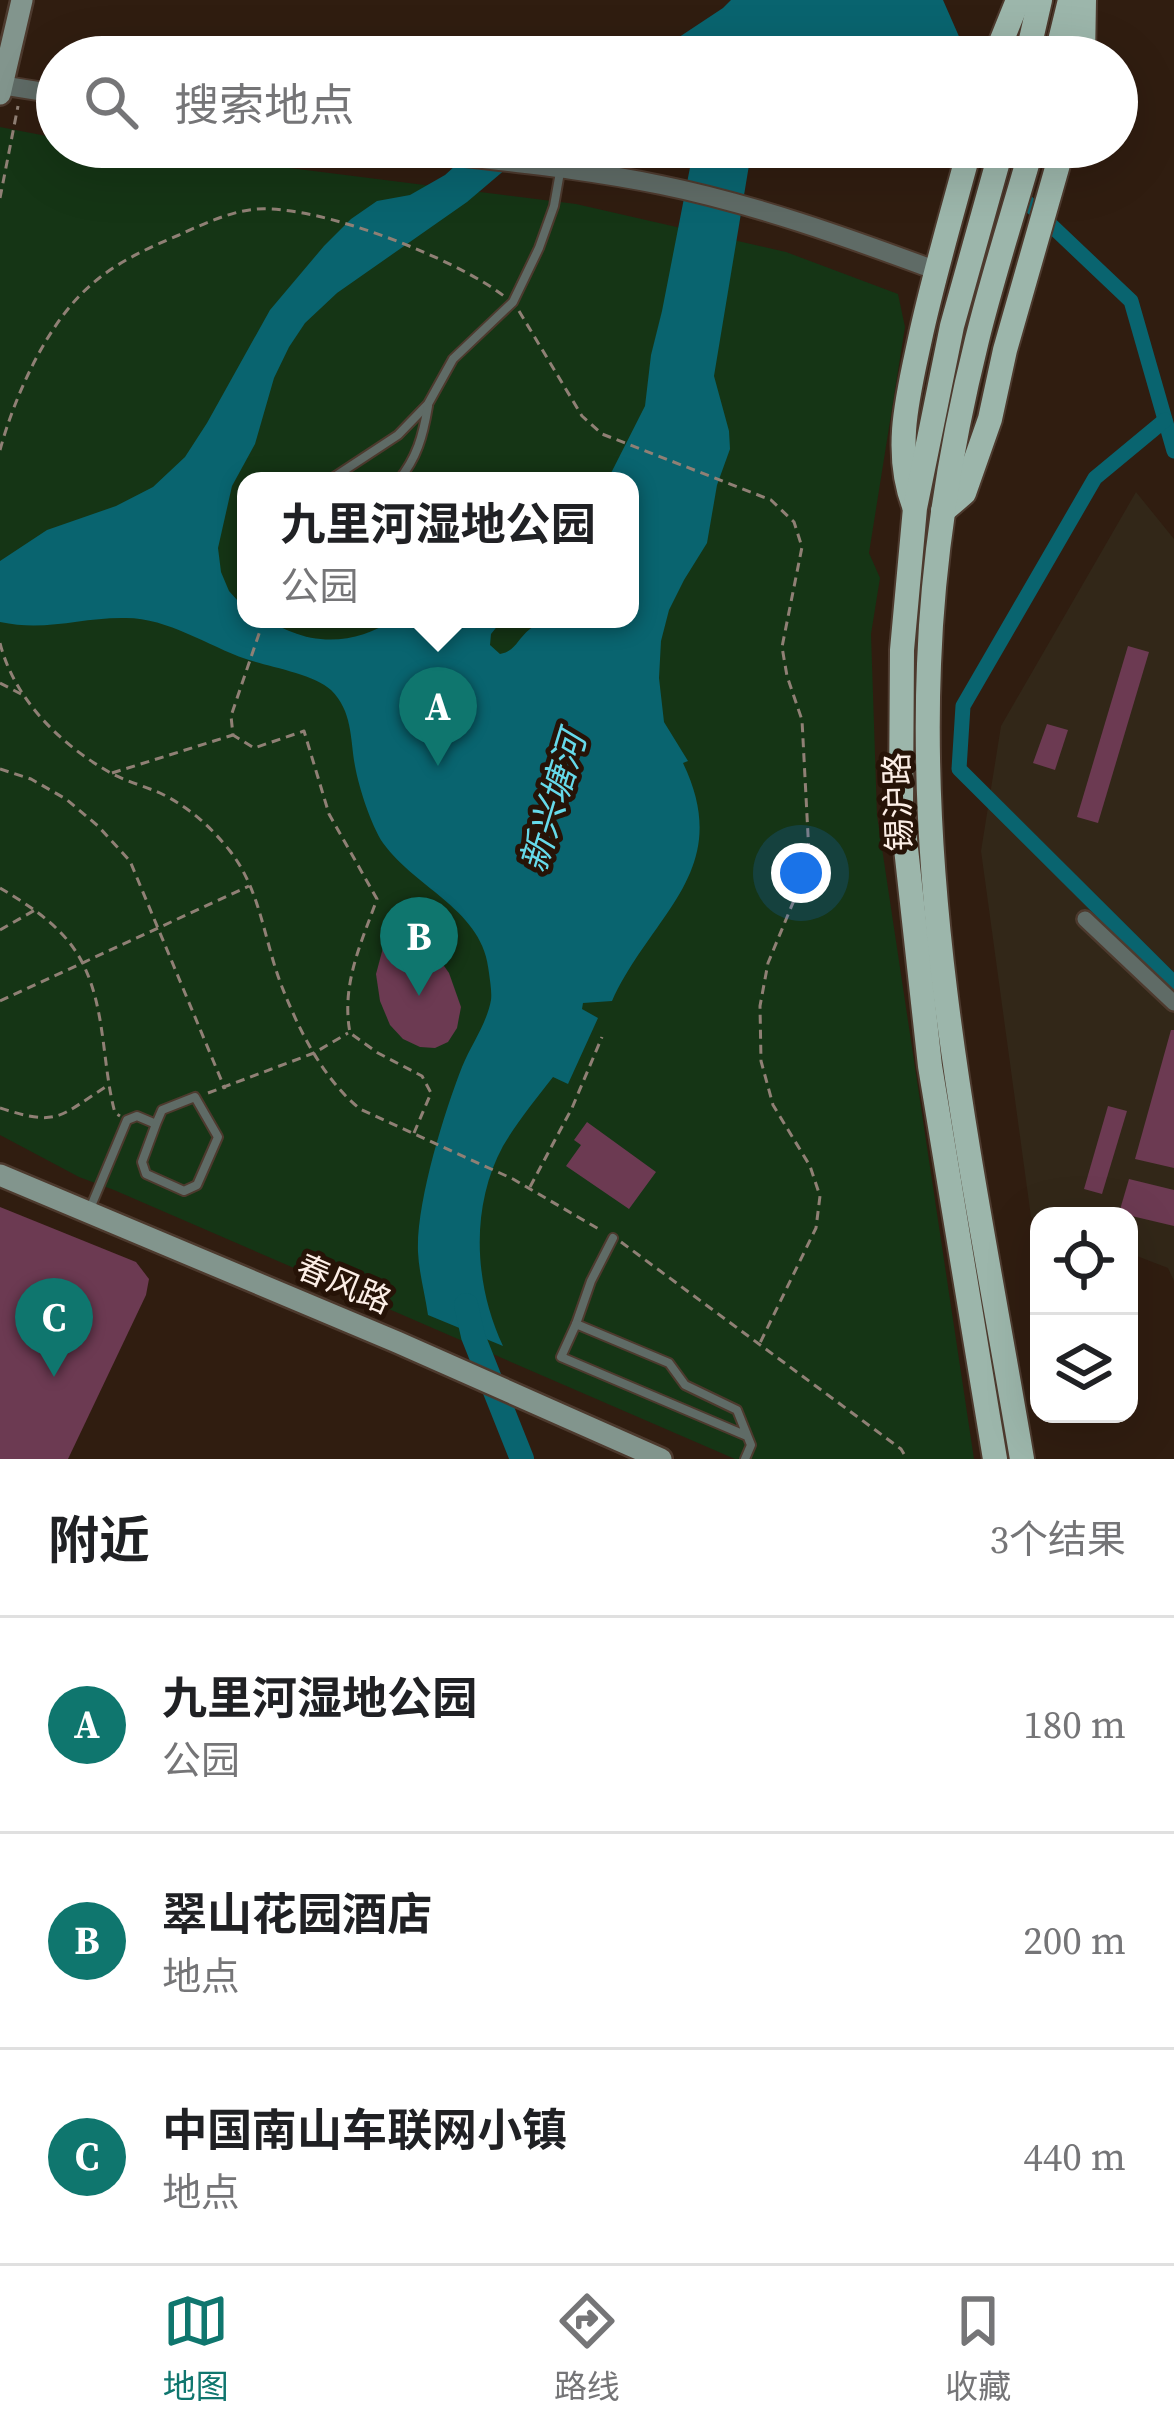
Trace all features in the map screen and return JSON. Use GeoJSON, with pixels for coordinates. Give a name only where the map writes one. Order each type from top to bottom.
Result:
{"type":"FeatureCollection","features":[{"type":"Feature","properties":{"kind":"main road"},"geometry":{"type":"LineString","coordinates":[[1,88],[22,0]]}},
{"type":"Feature","properties":{"kind":"main road"},"geometry":{"type":"LineString","coordinates":[[1003,36],[1018,0]]}},
{"type":"Feature","properties":{"kind":"main road"},"geometry":{"type":"LineString","coordinates":[[1032,36],[1040,0]]}},
{"type":"Feature","properties":{"kind":"main road"},"geometry":{"type":"LineString","coordinates":[[1061,36],[1070,0]]}},
{"type":"Feature","properties":{"kind":"main road"},"geometry":{"type":"LineString","coordinates":[[1083,36],[1084,0]]}},
{"type":"Feature","properties":{"kind":"main road"},"geometry":{"type":"LineString","coordinates":[[915,508],[904,482],[903,419],[935,270],[964,168]]}},
{"type":"Feature","properties":{"kind":"main road","name":"锡沪路"},"geometry":{"type":"LineString","coordinates":[[995,1459],[930,1066],[901,802],[902,650],[915,508],[952,326],[996,168]]}},
{"type":"Feature","properties":{"kind":"main road","name":"锡沪路"},"geometry":{"type":"LineString","coordinates":[[1022,1459],[947,1017],[927,800],[929,662],[944,512],[977,338],[1026,168]]}},
{"type":"Feature","properties":{"kind":"main road"},"geometry":{"type":"LineString","coordinates":[[944,512],[964,493],[990,419],[1057,168]]}},
{"type":"Feature","properties":{"kind":"main road","name":"春风路"},"geometry":{"type":"LineString","coordinates":[[0,1175],[661,1459]]}},
{"type":"Feature","properties":{"kind":"street"},"geometry":{"type":"LineString","coordinates":[[1,88],[36,92]]}},
{"type":"Feature","properties":{"kind":"street"},"geometry":{"type":"LineString","coordinates":[[560,168],[662,185],[765,212],[935,270]]}},
{"type":"Feature","properties":{"kind":"street"},"geometry":{"type":"LineString","coordinates":[[1085,919],[1174,1003]]}},
{"type":"Feature","properties":{"kind":"lane"},"geometry":{"type":"LineString","coordinates":[[342,472],[398,435],[428,404],[453,358],[513,302],[554,206],[560,168]]}},
{"type":"Feature","properties":{"kind":"lane"},"geometry":{"type":"LineString","coordinates":[[405,472],[422,440],[428,404]]}},
{"type":"Feature","properties":{"kind":"lane"},"geometry":{"type":"LineString","coordinates":[[195,1096],[218,1137],[197,1185],[184,1190],[146,1174],[142,1162],[156,1124],[162,1110],[195,1096]]}},
{"type":"Feature","properties":{"kind":"lane"},"geometry":{"type":"LineString","coordinates":[[88,1212],[127,1120],[137,1116],[156,1124]]}},
{"type":"Feature","properties":{"kind":"lane"},"geometry":{"type":"LineString","coordinates":[[614,1238],[561,1357],[747,1436]]}},
{"type":"Feature","properties":{"kind":"lane"},"geometry":{"type":"LineString","coordinates":[[576,1324],[669,1363],[685,1385],[737,1410],[751,1445],[745,1459]]}},
{"type":"Feature","properties":{"kind":"path"},"geometry":{"type":"LineString","coordinates":[[0,450],[31,369],[58,321],[91,284],[135,254],[206,222],[255,209],[301,212],[421,251],[482,279],[513,302],[583,416],[602,434],[747,489],[771,500],[794,521],[802,547],[782,647],[802,720],[809,854],[768,963],[760,1006],[761,1061],[773,1105],[810,1166],[820,1196],[816,1228],[760,1343]]}},
{"type":"Feature","properties":{"kind":"path"},"geometry":{"type":"LineString","coordinates":[[233,735],[231,716],[261,628]]}},
{"type":"Feature","properties":{"kind":"path"},"geometry":{"type":"LineString","coordinates":[[0,644],[23,695],[53,732],[110,773],[163,794],[198,815],[231,852],[251,884],[281,986],[314,1053],[342,1094],[360,1108],[530,1188],[637,1252],[901,1449],[907,1459]]}},
{"type":"Feature","properties":{"kind":"path"},"geometry":{"type":"LineString","coordinates":[[0,683],[23,695]]}},
{"type":"Feature","properties":{"kind":"path"},"geometry":{"type":"LineString","coordinates":[[110,773],[233,735],[254,748],[304,731],[329,814],[377,899],[350,976],[345,1008],[350,1033],[422,1076],[431,1093],[414,1133]]}},
{"type":"Feature","properties":{"kind":"path"},"geometry":{"type":"LineString","coordinates":[[0,769],[31,779],[66,799],[130,861],[225,1089]]}},
{"type":"Feature","properties":{"kind":"path"},"geometry":{"type":"LineString","coordinates":[[0,1001],[251,884]]}},
{"type":"Feature","properties":{"kind":"path"},"geometry":{"type":"LineString","coordinates":[[0,888],[36,909],[83,963],[97,1006],[108,1085],[116,1113],[127,1120]]}},
{"type":"Feature","properties":{"kind":"path"},"geometry":{"type":"LineString","coordinates":[[0,930],[36,909]]}},
{"type":"Feature","properties":{"kind":"path"},"geometry":{"type":"LineString","coordinates":[[195,1096],[225,1089],[314,1053],[350,1033]]}},
{"type":"Feature","properties":{"kind":"path"},"geometry":{"type":"LineString","coordinates":[[530,1188],[602,1037]]}},
{"type":"Feature","properties":{"kind":"path"},"geometry":{"type":"LineString","coordinates":[[0,1108],[34,1119],[58,1118],[108,1085]]}},
{"type":"Feature","properties":{"kind":"shaded area"},"geometry":{"type":"Polygon","coordinates":[[[1136,492],[1174,539],[1174,1281],[1168,1268],[1138,1256],[1138,1207],[1030,1210],[981,851],[1001,726],[1136,492]]]}},
{"type":"Feature","properties":{"kind":"green space"},"geometry":{"type":"Polygon","coordinates":[[[0,127],[36,134],[36,168],[291,168],[576,204],[786,252],[898,294],[905,327],[869,553],[880,578],[871,634],[877,815],[974,1459],[735,1459],[79,1177],[0,1135],[0,127]]]}},
{"type":"Feature","properties":{"kind":"water"},"geometry":{"type":"Polygon","coordinates":[[[731,0],[943,0],[959,36],[681,36],[731,0]]]}},
{"type":"Feature","properties":{"kind":"water"},"geometry":{"type":"Polygon","coordinates":[[[453,168],[507,168],[467,202],[337,293],[305,323],[274,378],[255,444],[232,486],[218,548],[221,572],[237,600],[237,628],[284,628],[331,640],[377,628],[496,628],[490,645],[500,654],[532,628],[639,628],[639,472],[612,472],[645,406],[690,168],[749,168],[714,376],[730,449],[717,485],[707,543],[669,610],[661,641],[664,722],[688,761],[683,763],[697,801],[694,863],[612,1001],[583,1003],[582,1009],[598,1018],[568,1084],[553,1077],[508,1137],[492,1170],[480,1246],[486,1297],[503,1346],[428,1315],[418,1252],[426,1184],[440,1133],[491,1000],[484,951],[462,917],[383,843],[362,795],[349,726],[338,698],[314,680],[142,619],[33,625],[0,622],[0,561],[47,530],[116,506],[153,487],[185,457],[270,310],[324,246],[377,201],[410,195],[453,168]]]}},
{"type":"Feature","properties":{"kind":"building"},"geometry":{"type":"Polygon","coordinates":[[[1128,646],[1149,652],[1098,823],[1077,817],[1128,646]]]}},
{"type":"Feature","properties":{"kind":"building"},"geometry":{"type":"Polygon","coordinates":[[[1047,724],[1068,730],[1055,770],[1033,763],[1047,724]]]}},
{"type":"Feature","properties":{"kind":"building"},"geometry":{"type":"Polygon","coordinates":[[[414,938],[430,946],[449,973],[461,1007],[457,1028],[448,1042],[435,1048],[403,1039],[390,1025],[380,1001],[376,974],[383,948],[414,938]]]}},
{"type":"Feature","properties":{"kind":"building"},"geometry":{"type":"Polygon","coordinates":[[[1174,1030],[1174,1168],[1135,1159],[1174,1030]]]}},
{"type":"Feature","properties":{"kind":"building"},"geometry":{"type":"Polygon","coordinates":[[[1108,1106],[1127,1111],[1102,1194],[1084,1189],[1108,1106]]]}},
{"type":"Feature","properties":{"kind":"building"},"geometry":{"type":"Polygon","coordinates":[[[587,1122],[656,1172],[629,1209],[566,1166],[581,1145],[574,1140],[587,1122]]]}},
{"type":"Feature","properties":{"kind":"building"},"geometry":{"type":"Polygon","coordinates":[[[1129,1179],[1174,1190],[1174,1226],[1138,1217],[1138,1207],[1121,1207],[1129,1179]]]}},
{"type":"Feature","properties":{"kind":"building"},"geometry":{"type":"Polygon","coordinates":[[[0,1207],[136,1262],[149,1279],[146,1295],[68,1459],[0,1459],[0,1207]]]}},
{"type":"Feature","properties":{"kind":"waterway"},"geometry":{"type":"LineString","coordinates":[[1015,191],[1131,301],[1174,451]]}},
{"type":"Feature","properties":{"kind":"waterway"},"geometry":{"type":"LineString","coordinates":[[1165,420],[1095,478],[963,706],[959,769],[1174,983]]}},
{"type":"Feature","properties":{"kind":"waterway","name":"新兴塘河"},"geometry":{"type":"LineString","coordinates":[[466,1305],[473,1336],[522,1459]]}},
{"type":"Feature","properties":{"kind":"place","name":"九里河湿地公园"},"geometry":{"type":"Point","coordinates":[438,766]}},
{"type":"Feature","properties":{"kind":"place","name":"翠山花园酒店"},"geometry":{"type":"Point","coordinates":[419,996]}},
{"type":"Feature","properties":{"kind":"place","name":"中国南山车联网小镇"},"geometry":{"type":"Point","coordinates":[54,1377]}}]}
